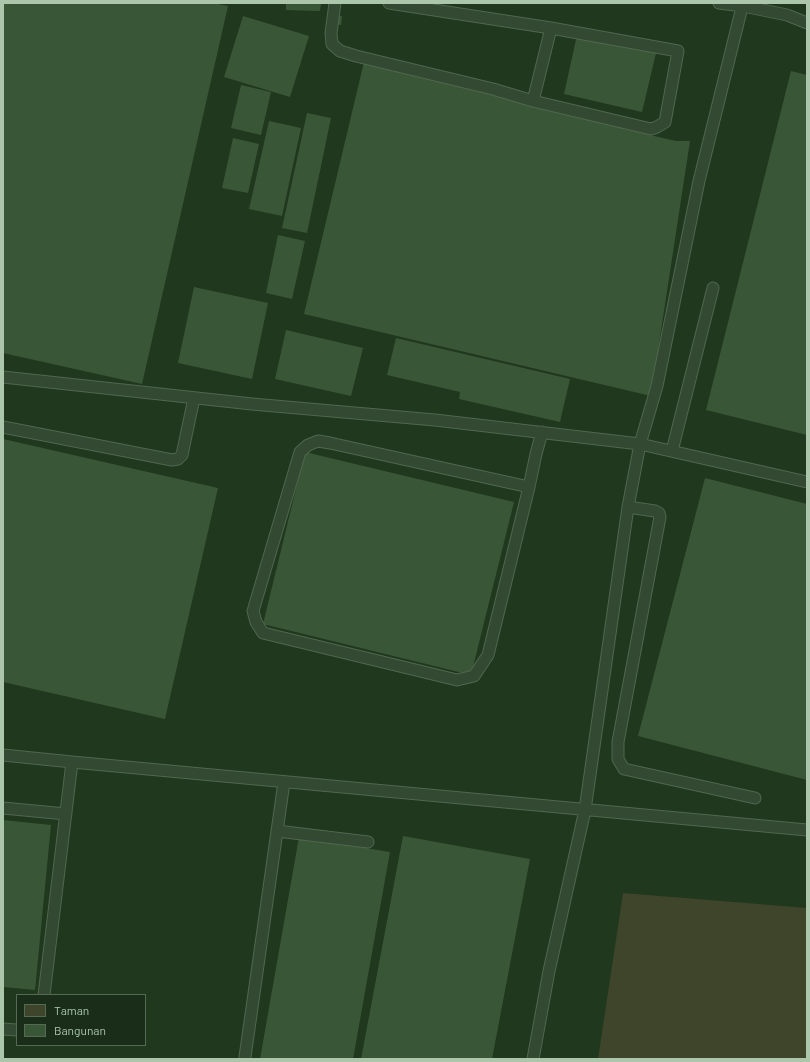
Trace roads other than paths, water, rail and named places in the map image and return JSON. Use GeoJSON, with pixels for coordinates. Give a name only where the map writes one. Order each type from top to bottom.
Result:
{"type":"FeatureCollection","features":[{"type":"Feature","properties":{"kind":"lane"},"geometry":{"type":"LineString","coordinates":[[335,3],[332,44],[340,51],[493,88],[533,101],[651,129],[665,122],[678,51],[551,28],[389,3]]}},
{"type":"Feature","properties":{"kind":"lane"},"geometry":{"type":"LineString","coordinates":[[719,3],[743,4],[787,15],[807,23]]}},
{"type":"Feature","properties":{"kind":"lane"},"geometry":{"type":"LineString","coordinates":[[533,1059],[549,971],[585,810],[628,507],[640,444],[657,386],[699,181],[743,4]]}},
{"type":"Feature","properties":{"kind":"lane"},"geometry":{"type":"LineString","coordinates":[[533,101],[551,28]]}},
{"type":"Feature","properties":{"kind":"lane"},"geometry":{"type":"LineString","coordinates":[[672,451],[713,288]]}},
{"type":"Feature","properties":{"kind":"lane"},"geometry":{"type":"LineString","coordinates":[[3,377],[273,406],[435,420],[640,444],[807,482]]}},
{"type":"Feature","properties":{"kind":"lane"},"geometry":{"type":"LineString","coordinates":[[3,427],[172,460],[178,459],[182,455],[194,398]]}},
{"type":"Feature","properties":{"kind":"lane"},"geometry":{"type":"LineString","coordinates":[[529,486],[330,443],[318,441],[308,445],[300,452],[253,611],[256,622],[263,633],[457,680],[474,676],[488,655],[529,486],[542,432]]}},
{"type":"Feature","properties":{"kind":"lane"},"geometry":{"type":"LineString","coordinates":[[628,507],[655,511],[659,513],[660,517],[618,742],[618,759],[624,769],[755,798]]}},
{"type":"Feature","properties":{"kind":"lane"},"geometry":{"type":"LineString","coordinates":[[3,755],[807,830]]}},
{"type":"Feature","properties":{"kind":"lane"},"geometry":{"type":"LineString","coordinates":[[44,994],[72,762]]}},
{"type":"Feature","properties":{"kind":"lane"},"geometry":{"type":"LineString","coordinates":[[245,1057],[284,782]]}},
{"type":"Feature","properties":{"kind":"lane"},"geometry":{"type":"LineString","coordinates":[[3,808],[66,814]]}},
{"type":"Feature","properties":{"kind":"lane"},"geometry":{"type":"LineString","coordinates":[[277,831],[368,842]]}},
{"type":"Feature","properties":{"kind":"lane"},"geometry":{"type":"LineString","coordinates":[[3,1029],[16,1030]]}}]}
